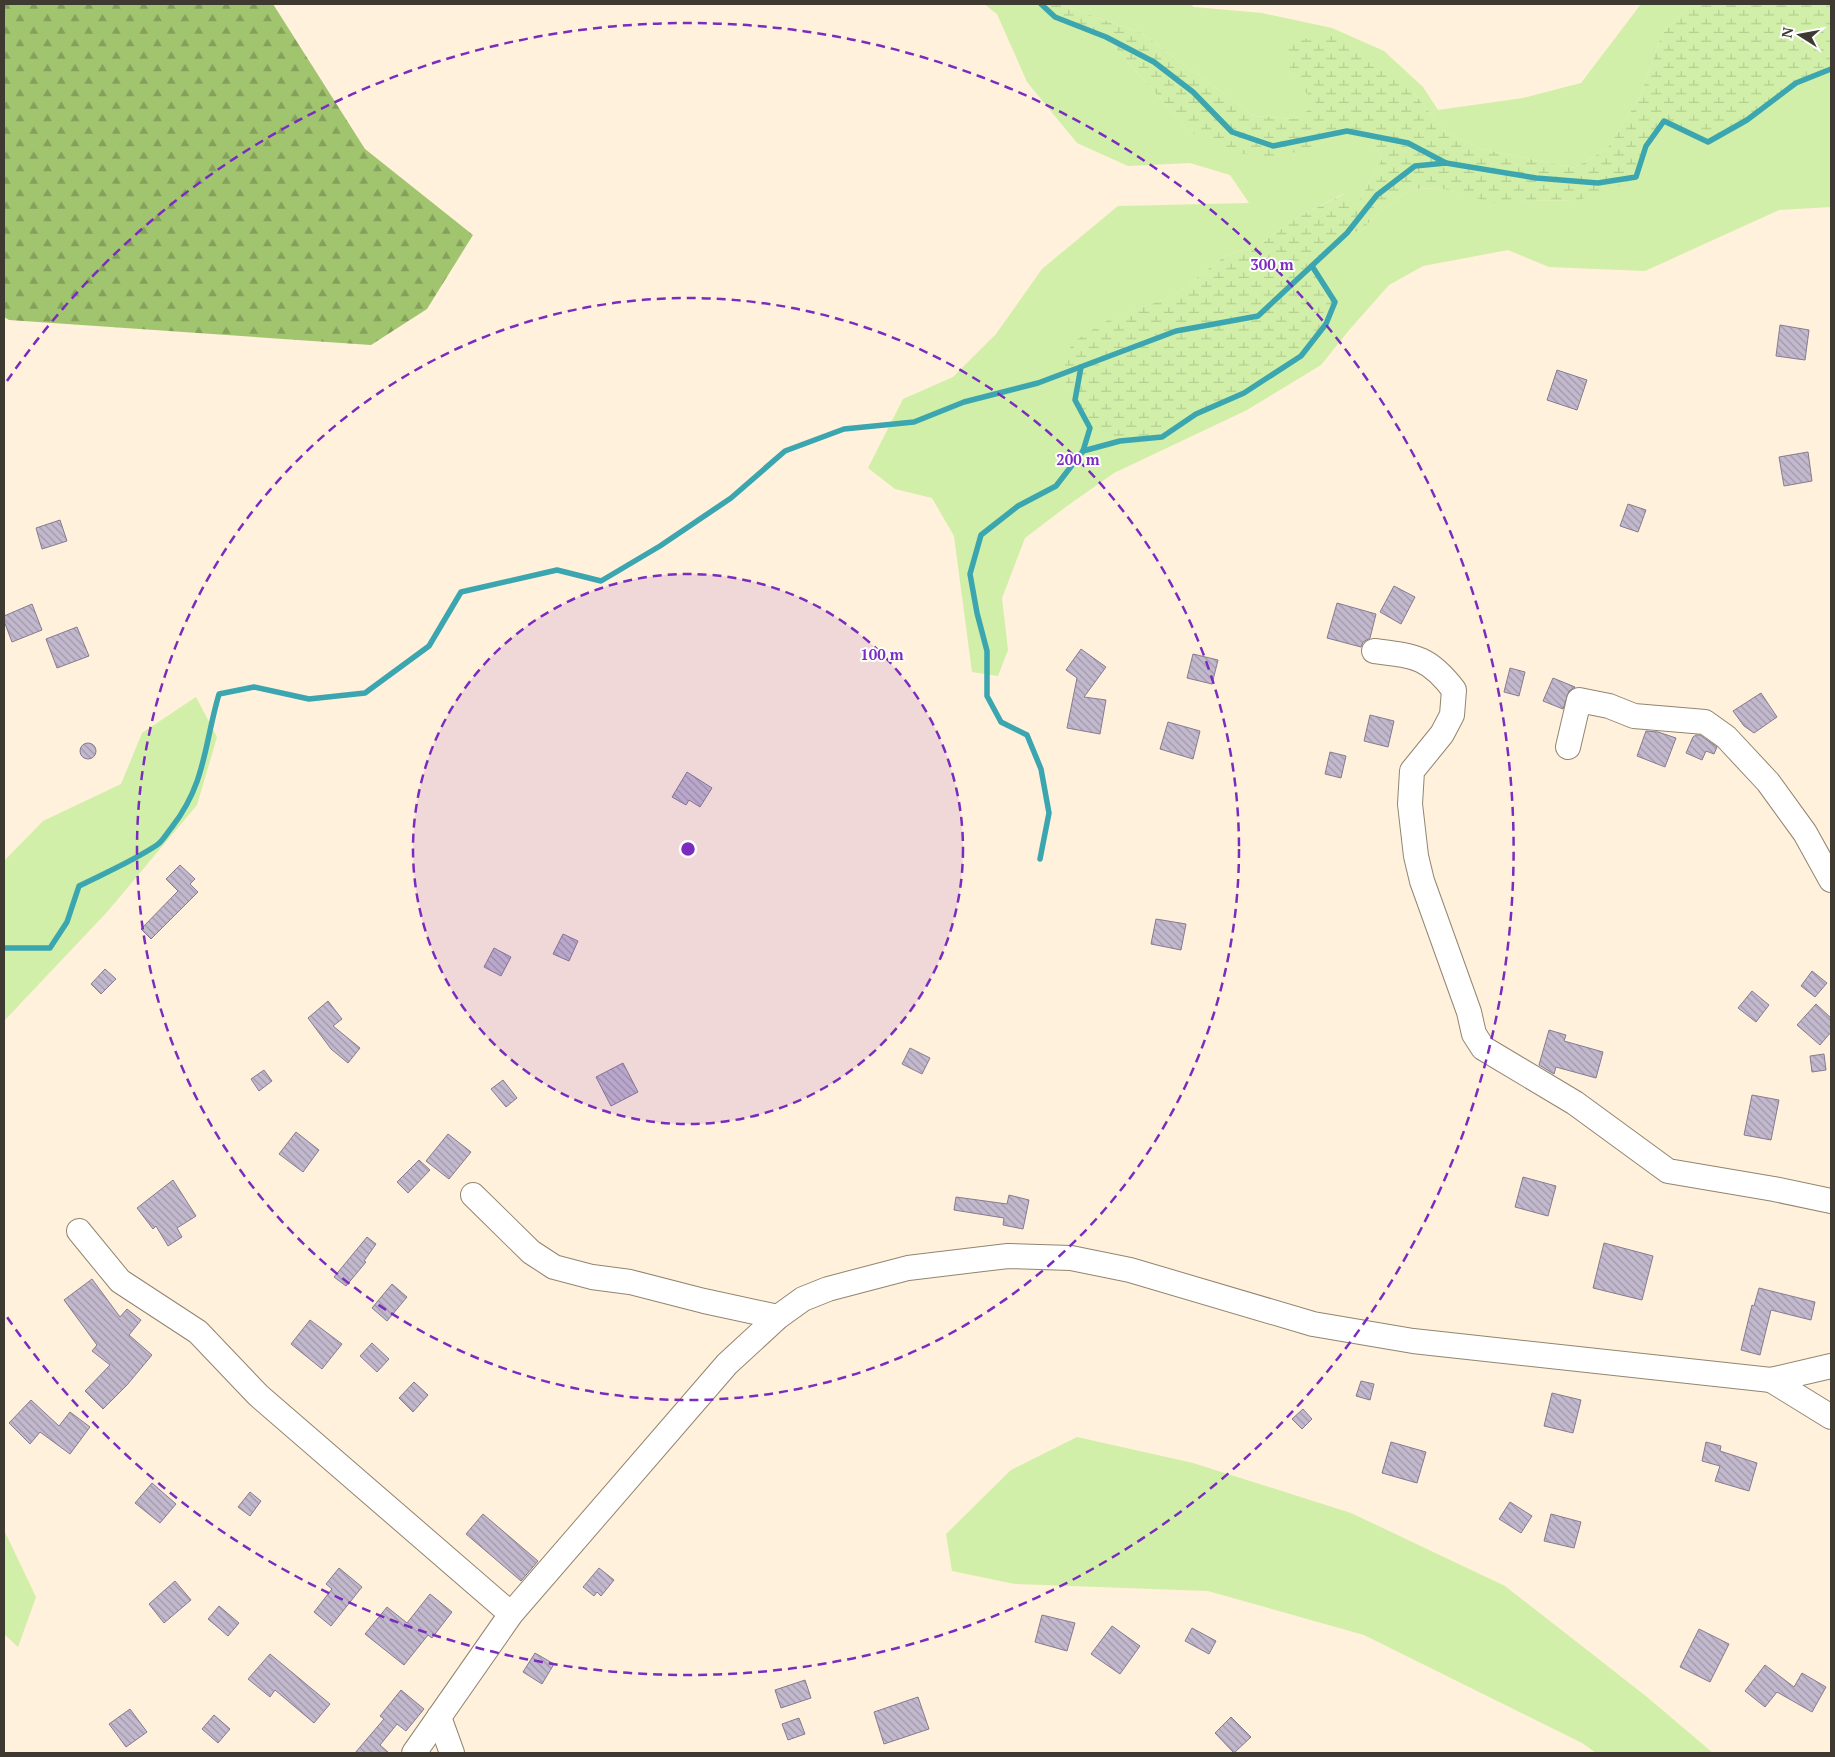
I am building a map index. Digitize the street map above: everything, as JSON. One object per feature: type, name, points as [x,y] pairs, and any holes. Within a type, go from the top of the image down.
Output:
[{"type":"street","points":[[1374,651],[1405,655],[1428,663],[1442,674],[1454,690],[1452,715],[1442,734],[1412,771],[1410,804],[1416,856],[1422,881],[1469,1012],[1474,1034],[1483,1048],[1575,1103],[1668,1171],[1831,1201]]},
{"type":"street","points":[[1568,747],[1580,700],[1609,706],[1634,716],[1705,722],[1726,737],[1768,782],[1805,833],[1831,880]]},
{"type":"street","points":[[473,1195],[532,1252],[554,1267],[592,1278],[630,1282],[778,1317]]},
{"type":"street","points":[[78,1231],[120,1281],[198,1332],[258,1395],[511,1614]]},
{"type":"street","points":[[414,1753],[511,1614],[727,1364],[778,1317],[803,1299],[828,1289],[908,1268],[1008,1256],[1071,1258],[1130,1270],[1312,1324],[1413,1340],[1771,1380],[1831,1366]]},
{"type":"street","points":[[1771,1380],[1831,1417]]},
{"type":"street","points":[[439,1717],[452,1753]]},
{"type":"green space","points":[[4,4],[273,4],[365,149],[473,235],[427,309],[371,345],[9,320],[4,317]]},
{"type":"green space","points":[[984,4],[1046,4],[1055,17],[1106,37],[1189,131],[1310,148],[1347,131],[1371,135],[1382,159],[1356,206],[1343,194],[1300,216],[1257,246],[1225,256],[1172,297],[1114,317],[1066,387],[1075,400],[1162,437],[1196,414],[1244,393],[1312,266],[1347,233],[1361,231],[1376,215],[1411,189],[1440,188],[1505,205],[1528,200],[1574,201],[1636,177],[1646,146],[1664,121],[1691,135],[1747,120],[1796,83],[1831,69],[1831,207],[1779,210],[1645,271],[1549,267],[1508,250],[1423,266],[1389,285],[1321,365],[1247,410],[1114,473],[1025,538],[1002,598],[1008,650],[998,676],[972,672],[954,536],[932,498],[895,489],[868,468],[903,399],[953,377],[996,334],[1042,269],[1118,206],[1249,203],[1230,175],[1190,163],[1128,166],[1077,143],[1027,82],[997,14]]},
{"type":"green space","points":[[1046,4],[1059,4],[1141,33],[1254,116],[1295,119],[1317,104],[1291,77],[1287,43],[1328,34],[1382,65],[1414,93],[1446,133],[1482,149],[1574,168],[1607,149],[1640,97],[1662,34],[1691,4],[1831,4],[1831,69],[1796,83],[1747,120],[1708,142],[1664,121],[1646,146],[1636,177],[1610,191],[1574,201],[1528,200],[1505,206],[1440,188],[1411,189],[1376,215],[1361,231],[1347,233],[1312,265],[1335,302],[1326,324],[1301,356],[1244,393],[1196,414],[1162,437],[1120,441],[1090,428],[1066,387],[1065,358],[1073,342],[1113,317],[1172,297],[1225,256],[1257,246],[1300,216],[1344,194],[1356,206],[1382,159],[1371,135],[1347,131],[1310,148],[1278,157],[1231,153],[1189,131],[1106,37],[1055,17]]},
{"type":"green space","points":[[1059,4],[1190,4],[1194,7],[1262,13],[1332,28],[1384,51],[1423,87],[1438,110],[1523,98],[1581,83],[1641,4],[1691,4],[1662,34],[1640,97],[1607,149],[1574,168],[1482,149],[1446,133],[1414,93],[1291,77],[1318,104],[1295,119],[1254,116],[1141,33]]},
{"type":"green space","points":[[196,697],[217,737],[197,805],[107,912],[4,1021],[4,861],[43,821],[121,784],[142,733]]},
{"type":"green space","points":[[1077,1437],[1193,1463],[1351,1513],[1505,1586],[1647,1697],[1713,1753],[1596,1753],[1582,1743],[1364,1635],[1208,1591],[1015,1584],[952,1571],[946,1534],[1011,1470]]},
{"type":"green space","points":[[4,1530],[36,1597],[18,1647],[4,1634]]},
{"type":"building","points":[[1780,325],[1809,330],[1805,360],[1776,356]]},
{"type":"building","points":[[1557,370],[1587,380],[1577,410],[1547,400]]},
{"type":"building","points":[[1808,452],[1812,481],[1784,486],[1779,457]]},
{"type":"building","points":[[1628,504],[1646,510],[1638,532],[1620,526]]},
{"type":"building","points":[[60,520],[67,541],[42,549],[36,528]]},
{"type":"building","points":[[1394,586],[1415,597],[1401,624],[1380,612]]},
{"type":"building","points":[[1337,603],[1376,614],[1370,638],[1363,642],[1361,647],[1327,638]]},
{"type":"building","points":[[32,604],[42,630],[12,642],[4,616]]},
{"type":"building","points":[[77,627],[89,656],[57,668],[46,639]]},
{"type":"building","points":[[1081,649],[1106,667],[1084,697],[1106,700],[1100,734],[1067,728],[1077,678],[1066,670]]},
{"type":"building","points":[[1193,654],[1218,660],[1212,684],[1187,678]]},
{"type":"building","points":[[1510,668],[1525,672],[1519,696],[1504,692]]},
{"type":"building","points":[[1553,678],[1575,687],[1569,691],[1563,709],[1543,701]]},
{"type":"building","points":[[1761,693],[1777,717],[1754,733],[1744,726],[1733,711]]},
{"type":"building","points":[[1370,715],[1394,721],[1388,747],[1364,741]]},
{"type":"building","points":[[1168,722],[1200,731],[1193,759],[1160,749]]},
{"type":"building","points":[[1646,731],[1658,732],[1676,738],[1665,767],[1637,756]]},
{"type":"building","points":[[1700,735],[1717,747],[1714,754],[1706,751],[1702,760],[1686,753],[1693,737]]},
{"type":"building","points":[[88,743],[94,745],[96,751],[94,757],[88,759],[82,757],[80,751],[82,745]]},
{"type":"building","points":[[1330,752],[1346,756],[1341,778],[1325,774]]},
{"type":"building","points":[[687,772],[712,788],[700,807],[689,800],[686,805],[672,797]]},
{"type":"building","points":[[180,865],[195,879],[190,884],[198,892],[151,939],[141,929],[178,891],[166,879]]},
{"type":"building","points":[[1156,919],[1186,924],[1181,950],[1151,944]]},
{"type":"building","points":[[563,934],[578,941],[569,961],[553,954]]},
{"type":"building","points":[[494,948],[511,957],[501,976],[484,967]]},
{"type":"building","points":[[105,969],[116,979],[101,994],[91,984]]},
{"type":"building","points":[[1812,971],[1827,983],[1815,997],[1801,986]]},
{"type":"building","points":[[1752,991],[1769,1005],[1756,1022],[1738,1008]]},
{"type":"building","points":[[328,1001],[342,1019],[333,1026],[360,1048],[348,1063],[331,1049],[308,1018]]},
{"type":"building","points":[[1816,1004],[1831,1018],[1831,1032],[1820,1045],[1797,1025]]},
{"type":"building","points":[[1549,1030],[1566,1035],[1564,1041],[1603,1052],[1596,1078],[1556,1067],[1554,1074],[1539,1065]]},
{"type":"building","points":[[910,1048],[930,1058],[922,1074],[902,1064]]},
{"type":"building","points":[[1824,1054],[1826,1070],[1812,1072],[1810,1056]]},
{"type":"building","points":[[623,1063],[638,1092],[611,1106],[596,1077]]},
{"type":"building","points":[[264,1070],[272,1081],[259,1091],[251,1079]]},
{"type":"building","points":[[503,1080],[517,1098],[506,1107],[491,1089]]},
{"type":"building","points":[[1752,1095],[1779,1100],[1771,1140],[1744,1135]]},
{"type":"building","points":[[296,1132],[319,1150],[303,1172],[279,1154]]},
{"type":"building","points":[[448,1134],[471,1152],[449,1179],[426,1161]]},
{"type":"building","points":[[419,1160],[430,1170],[408,1193],[397,1182]]},
{"type":"building","points":[[1523,1177],[1556,1186],[1548,1216],[1515,1207]]},
{"type":"building","points":[[173,1180],[196,1216],[177,1228],[182,1237],[168,1246],[156,1226],[153,1229],[137,1208]]},
{"type":"building","points":[[1009,1195],[1029,1200],[1023,1229],[1003,1225],[1004,1218],[954,1210],[956,1197],[1007,1204]]},
{"type":"building","points":[[367,1237],[376,1244],[364,1261],[366,1262],[346,1286],[334,1277]]},
{"type":"building","points":[[1604,1243],[1653,1256],[1642,1300],[1593,1288]]},
{"type":"building","points":[[92,1279],[120,1317],[127,1309],[141,1320],[129,1335],[152,1355],[127,1385],[103,1409],[85,1391],[110,1365],[92,1351],[97,1345],[64,1300]]},
{"type":"building","points":[[392,1284],[407,1297],[387,1321],[372,1308]]},
{"type":"building","points":[[1759,1288],[1815,1302],[1811,1320],[1771,1310],[1760,1355],[1741,1350],[1752,1305],[1754,1306]]},
{"type":"building","points":[[310,1320],[342,1344],[322,1369],[291,1344]]},
{"type":"building","points":[[372,1343],[389,1359],[377,1372],[360,1356]]},
{"type":"building","points":[[1361,1381],[1374,1384],[1370,1400],[1356,1396]]},
{"type":"building","points":[[414,1382],[428,1395],[413,1412],[399,1398]]},
{"type":"building","points":[[1552,1393],[1581,1400],[1573,1433],[1544,1426]]},
{"type":"building","points":[[31,1400],[59,1426],[70,1412],[90,1427],[70,1454],[40,1432],[30,1444],[9,1423]]},
{"type":"building","points":[[1303,1409],[1312,1419],[1302,1429],[1292,1419]]},
{"type":"building","points":[[1391,1442],[1426,1452],[1417,1483],[1382,1473]]},
{"type":"building","points":[[1706,1442],[1721,1446],[1720,1451],[1757,1463],[1749,1491],[1715,1481],[1720,1466],[1702,1461]]},
{"type":"building","points":[[152,1483],[176,1504],[160,1523],[135,1503]]},
{"type":"building","points":[[250,1492],[261,1501],[250,1516],[238,1507]]},
{"type":"building","points":[[1510,1502],[1532,1516],[1521,1533],[1499,1519]]},
{"type":"building","points":[[483,1514],[538,1561],[521,1581],[466,1534]]},
{"type":"building","points":[[1551,1514],[1581,1522],[1574,1548],[1544,1541]]},
{"type":"building","points":[[339,1568],[362,1587],[331,1626],[314,1612],[332,1589],[326,1584]]},
{"type":"building","points":[[599,1568],[614,1580],[601,1596],[597,1592],[594,1596],[583,1587]]},
{"type":"building","points":[[175,1581],[191,1600],[164,1623],[149,1604]]},
{"type":"building","points":[[430,1594],[452,1612],[432,1638],[428,1635],[404,1665],[365,1634],[387,1607],[407,1623]]},
{"type":"building","points":[[219,1606],[239,1623],[228,1636],[208,1619]]},
{"type":"building","points":[[1042,1615],[1075,1623],[1067,1651],[1035,1642]]},
{"type":"building","points":[[1112,1626],[1140,1646],[1120,1674],[1091,1654]]},
{"type":"building","points":[[1192,1628],[1216,1641],[1209,1654],[1185,1641]]},
{"type":"building","points":[[1699,1629],[1729,1644],[1710,1682],[1680,1667]]},
{"type":"building","points":[[535,1653],[554,1664],[542,1684],[523,1672]]},
{"type":"building","points":[[270,1654],[330,1704],[314,1723],[275,1690],[270,1697],[248,1679]]},
{"type":"building","points":[[1765,1665],[1794,1687],[1802,1673],[1826,1687],[1812,1712],[1777,1692],[1765,1707],[1745,1691]]},
{"type":"building","points":[[805,1680],[811,1698],[781,1708],[775,1690]]},
{"type":"building","points":[[401,1690],[424,1709],[406,1731],[397,1724],[380,1745],[389,1753],[355,1753],[384,1719],[380,1716]]},
{"type":"building","points":[[918,1697],[929,1729],[884,1744],[874,1712]]},
{"type":"building","points":[[130,1709],[147,1732],[126,1747],[109,1724]]},
{"type":"building","points":[[214,1715],[230,1729],[218,1743],[202,1729]]},
{"type":"building","points":[[1231,1717],[1251,1737],[1234,1753],[1215,1733]]},
{"type":"building","points":[[799,1718],[805,1734],[788,1740],[782,1724]]},
{"type":"waterway","points":[[1041,4],[1055,17],[1106,37],[1154,62],[1193,92],[1232,132],[1273,146],[1347,131],[1408,143],[1446,163]]},
{"type":"waterway","points":[[4,948],[50,948],[67,922],[79,886],[119,867],[157,845],[163,839],[192,795],[203,763],[219,694],[254,687],[309,699],[365,693],[429,646],[461,592],[557,570],[601,581],[660,546],[731,498],[785,451],[844,429],[914,422],[964,402],[1038,383],[1176,331],[1258,316],[1347,233],[1377,195],[1415,166],[1446,163],[1536,178],[1598,183],[1636,177],[1646,146],[1664,121],[1708,142],[1747,120],[1796,83],[1831,69]]},
{"type":"waterway","points":[[1083,451],[1120,441],[1162,437],[1196,414],[1244,393],[1301,356],[1326,324],[1335,302],[1312,266]]},
{"type":"waterway","points":[[1040,859],[1049,813],[1041,769],[1027,735],[1001,722],[987,696],[987,651],[977,613],[970,574],[981,535],[1018,506],[1056,486],[1083,451],[1090,428],[1075,400],[1081,367]]}]
